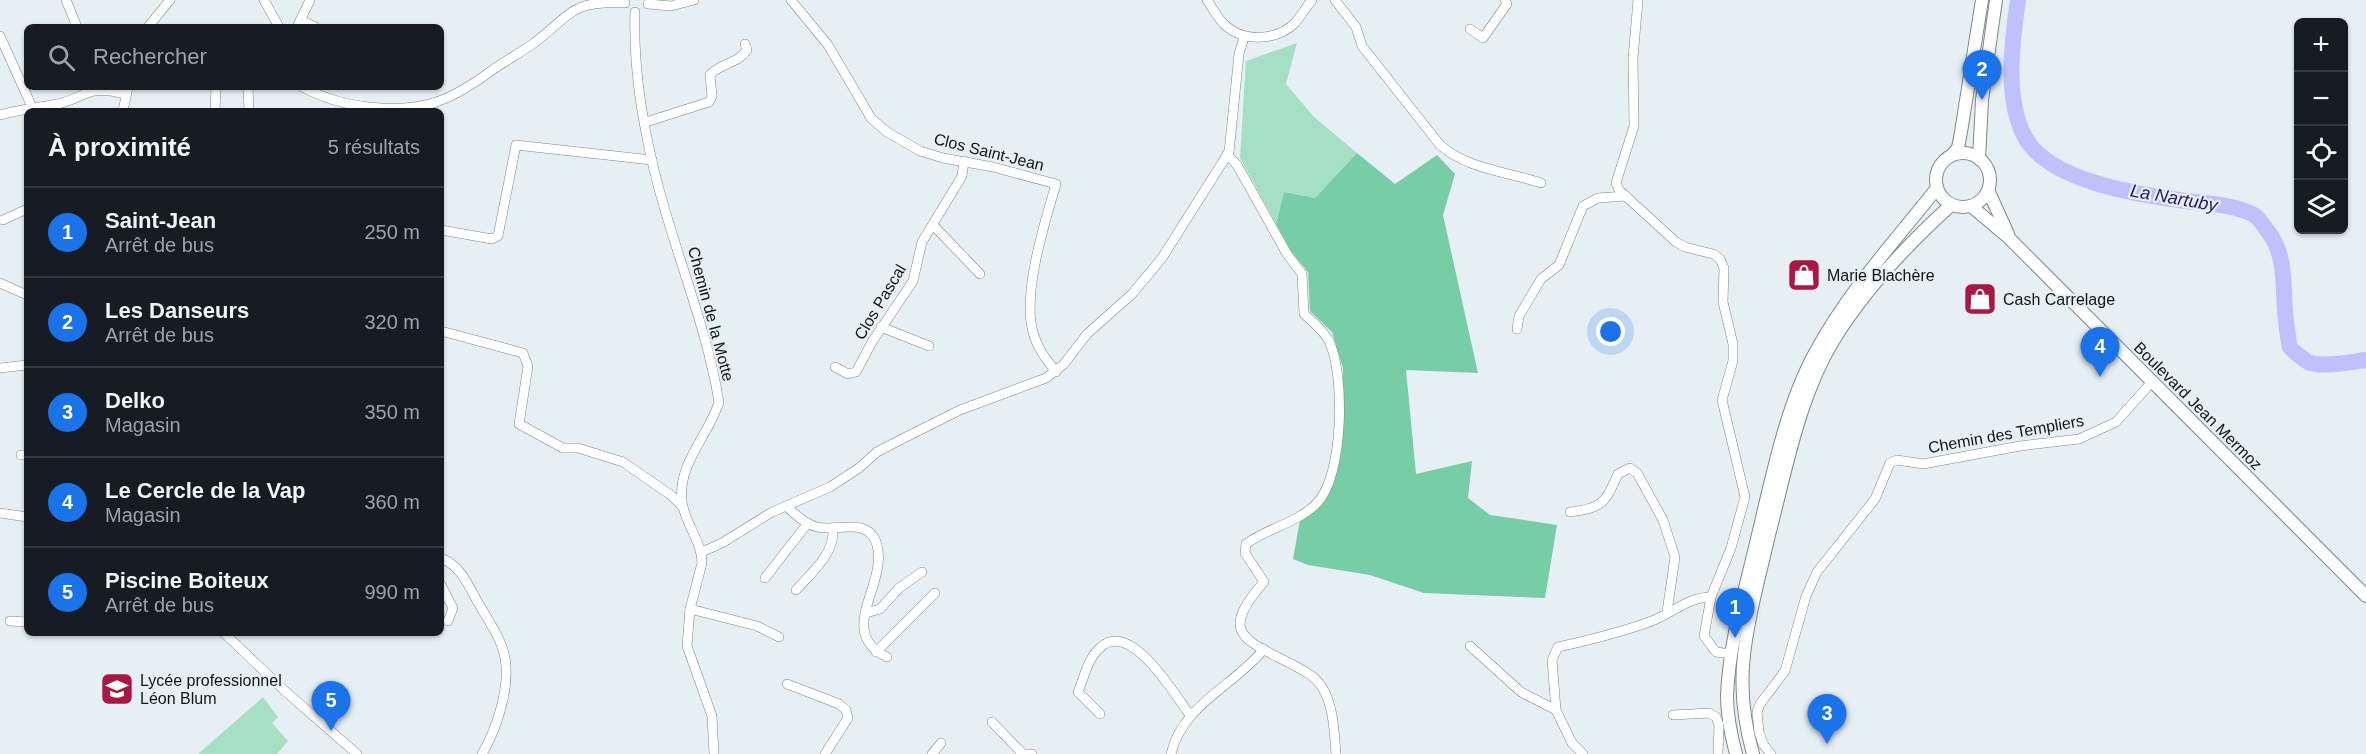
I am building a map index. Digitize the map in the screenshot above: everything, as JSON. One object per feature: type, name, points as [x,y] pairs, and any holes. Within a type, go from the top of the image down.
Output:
[{"type":"main road","points":[[1953,154],[1962,153],[1979,159],[1989,173],[1988,190],[1984,197],[1971,206],[1951,205],[1945,201],[1937,188],[1937,172],[1940,164],[1958,148],[1982,0]]},
{"type":"main road","points":[[1979,159],[1982,100],[1996,0]]},
{"type":"main road","points":[[1736,754],[1729,722],[1727,696],[1731,654],[1767,498],[1798,391],[1835,318],[1937,188]]},
{"type":"main road","name":"Boulevard Jean Mermoz","points":[[1988,190],[2009,238]]},
{"type":"main road","points":[[1753,754],[1742,694],[1744,655],[1770,532],[1808,395],[1823,360],[1852,315],[1886,270],[1951,205]]},
{"type":"main road","name":"Boulevard Jean Mermoz","points":[[1971,206],[2009,238],[2151,383],[2366,596]]},
{"type":"street","points":[[66,0],[76,24]]},
{"type":"street","points":[[150,24],[170,0]]},
{"type":"street","points":[[264,0],[277,24]]},
{"type":"street","points":[[299,23],[310,0]]},
{"type":"street","points":[[440,107],[533,44],[578,6],[598,0],[625,1],[635,12],[643,10],[648,2],[671,6],[694,0]]},
{"type":"street","name":"Clos Saint-Jean","points":[[791,0],[828,45],[871,118],[887,132],[920,151],[1056,184],[1040,241],[1029,307],[1032,330],[1040,350],[1056,372]]},
{"type":"street","points":[[1207,0],[1224,24],[1244,37],[1260,38],[1280,33],[1295,23],[1312,0]]},
{"type":"street","points":[[1335,0],[1356,27],[1362,46],[1440,145],[1454,157],[1480,168],[1510,173],[1540,183]]},
{"type":"street","points":[[1470,29],[1483,38],[1507,4],[1505,0]]},
{"type":"street","points":[[1638,0],[1633,58],[1634,126],[1616,183],[1626,196],[1676,242],[1685,247],[1713,254],[1720,259],[1724,268],[1723,302],[1733,344],[1733,362],[1722,400],[1745,497],[1731,548],[1711,597],[1704,636],[1709,646],[1716,652],[1731,654]]},
{"type":"street","name":"Chemin de la Motte","points":[[635,12],[636,63],[652,160],[700,320],[719,402],[695,447],[681,498],[702,552]]},
{"type":"street","points":[[0,36],[24,89]]},
{"type":"street","points":[[714,754],[712,716],[687,646],[690,609],[702,563],[702,552],[786,506],[830,487],[859,468],[877,452],[960,410],[1046,378],[1056,372],[1087,333],[1132,294],[1162,258],[1227,154],[1233,131],[1239,54],[1244,37]]},
{"type":"street","points":[[646,122],[709,102],[712,96],[710,75],[714,70],[742,57],[747,50],[745,44]]},
{"type":"street","points":[[24,90],[32,107]]},
{"type":"street","points":[[28,108],[54,105],[90,90]]},
{"type":"street","points":[[124,108],[127,90]]},
{"type":"street","points":[[215,108],[216,90]]},
{"type":"street","points":[[248,90],[249,108]]},
{"type":"street","points":[[309,90],[326,99],[353,108]]},
{"type":"street","points":[[0,115],[24,109]]},
{"type":"street","points":[[444,231],[492,239],[498,236],[516,146],[652,160]]},
{"type":"street","points":[[1227,154],[1237,165],[1287,254],[1302,274],[1304,314],[1328,339],[1337,366],[1339,434],[1336,456],[1318,502],[1305,512],[1254,538],[1244,548],[1264,582],[1241,613],[1239,628],[1243,635],[1315,678],[1322,687],[1334,720],[1336,754]]},
{"type":"street","name":"Clos Pascal","points":[[835,367],[848,374],[856,372],[881,327],[913,281],[922,242],[934,226],[962,176],[964,161]]},
{"type":"street","points":[[1517,329],[1519,316],[1541,279],[1559,265],[1583,206],[1598,198],[1626,196]]},
{"type":"street","points":[[3,220],[24,210]]},
{"type":"street","points":[[934,226],[980,274]]},
{"type":"street","points":[[0,283],[24,294]]},
{"type":"street","points":[[881,327],[929,346]]},
{"type":"street","points":[[444,331],[523,353],[528,366],[519,424],[563,448],[586,450],[623,462],[672,496],[683,507]]},
{"type":"street","points":[[0,368],[24,365]]},
{"type":"street","name":"Chemin des Templiers","points":[[1771,754],[1763,744],[1759,732],[1757,712],[1760,704],[1785,671],[1806,596],[1817,572],[1875,500],[1890,463],[1897,460],[1923,464],[2020,446],[2079,439],[2116,422],[2151,383]]},
{"type":"street","points":[[1570,512],[1599,506],[1606,500],[1618,474],[1630,468],[1637,473],[1663,520],[1676,556],[1667,612]]},
{"type":"street","points":[[786,506],[808,523],[833,528],[858,526],[871,533],[877,544],[879,558],[862,627],[865,640],[876,652],[887,657]]},
{"type":"street","points":[[0,513],[24,517]]},
{"type":"street","points":[[765,578],[808,523]]},
{"type":"street","points":[[796,590],[826,556],[834,539],[833,528]]},
{"type":"street","points":[[444,559],[453,563],[468,583],[497,635],[506,665],[502,705],[482,754]]},
{"type":"street","points":[[866,613],[880,609],[899,588],[922,572]]},
{"type":"street","points":[[444,591],[453,608],[448,621]]},
{"type":"street","points":[[876,652],[935,593]]},
{"type":"street","points":[[1583,754],[1572,743],[1556,710],[1552,660],[1558,647],[1654,620],[1697,597],[1711,597]]},
{"type":"street","points":[[690,609],[757,626],[779,637]]},
{"type":"street","points":[[10,621],[24,622]]},
{"type":"street","points":[[227,636],[357,754]]},
{"type":"street","points":[[1100,714],[1078,692],[1090,662],[1100,647],[1111,640],[1126,642],[1139,650],[1190,715]]},
{"type":"street","points":[[1470,646],[1521,692],[1556,710]]},
{"type":"street","points":[[1171,754],[1181,726],[1190,715],[1251,666],[1264,649]]},
{"type":"street","points":[[788,684],[839,704],[846,710],[848,718],[825,754]]},
{"type":"street","points":[[1673,715],[1709,713],[1716,717],[1719,725],[1718,754]]},
{"type":"street","points":[[992,722],[1021,753],[1032,754]]},
{"type":"street","points":[[932,754],[941,743]]},
{"type":"green space","points":[[1297,43],[1286,84],[1313,116],[1357,153],[1315,198],[1284,192],[1276,224],[1240,158],[1246,61]]},
{"type":"green space","points":[[1357,153],[1395,184],[1437,155],[1455,174],[1443,215],[1478,373],[1406,370],[1416,474],[1472,461],[1468,498],[1490,515],[1557,525],[1545,598],[1424,593],[1370,575],[1308,565],[1293,559],[1300,520],[1325,499],[1343,434],[1343,368],[1332,332],[1310,311],[1308,272],[1291,251],[1276,224],[1284,192],[1315,198]]},
{"type":"green space","points":[[263,697],[278,717],[272,723],[288,741],[277,754],[198,754]]},
{"type":"waterway","name":"La Nartuby","points":[[2018,0],[2012,52],[2012,89],[2019,124],[2026,139],[2038,153],[2054,165],[2095,183],[2140,194],[2227,206],[2254,215],[2274,240],[2279,252],[2290,347],[2313,364],[2366,360]]},
{"type":"place","name":"Les Danseurs","points":[[1982,100]]},
{"type":"place","name":"Marie Blachère","points":[[1804,275]]},
{"type":"place","name":"Cash Carrelage","points":[[1980,299]]},
{"type":"place","name":"Le Cercle de la Vap","points":[[2100,377]]},
{"type":"place","name":"Saint-Jean","points":[[1735,638]]},
{"type":"place","name":"Lycée professionnel Léon Blum","points":[[117,689]]},
{"type":"place","name":"Piscine Boiteux","points":[[331,731]]},
{"type":"place","name":"Delko","points":[[1827,744]]}]
